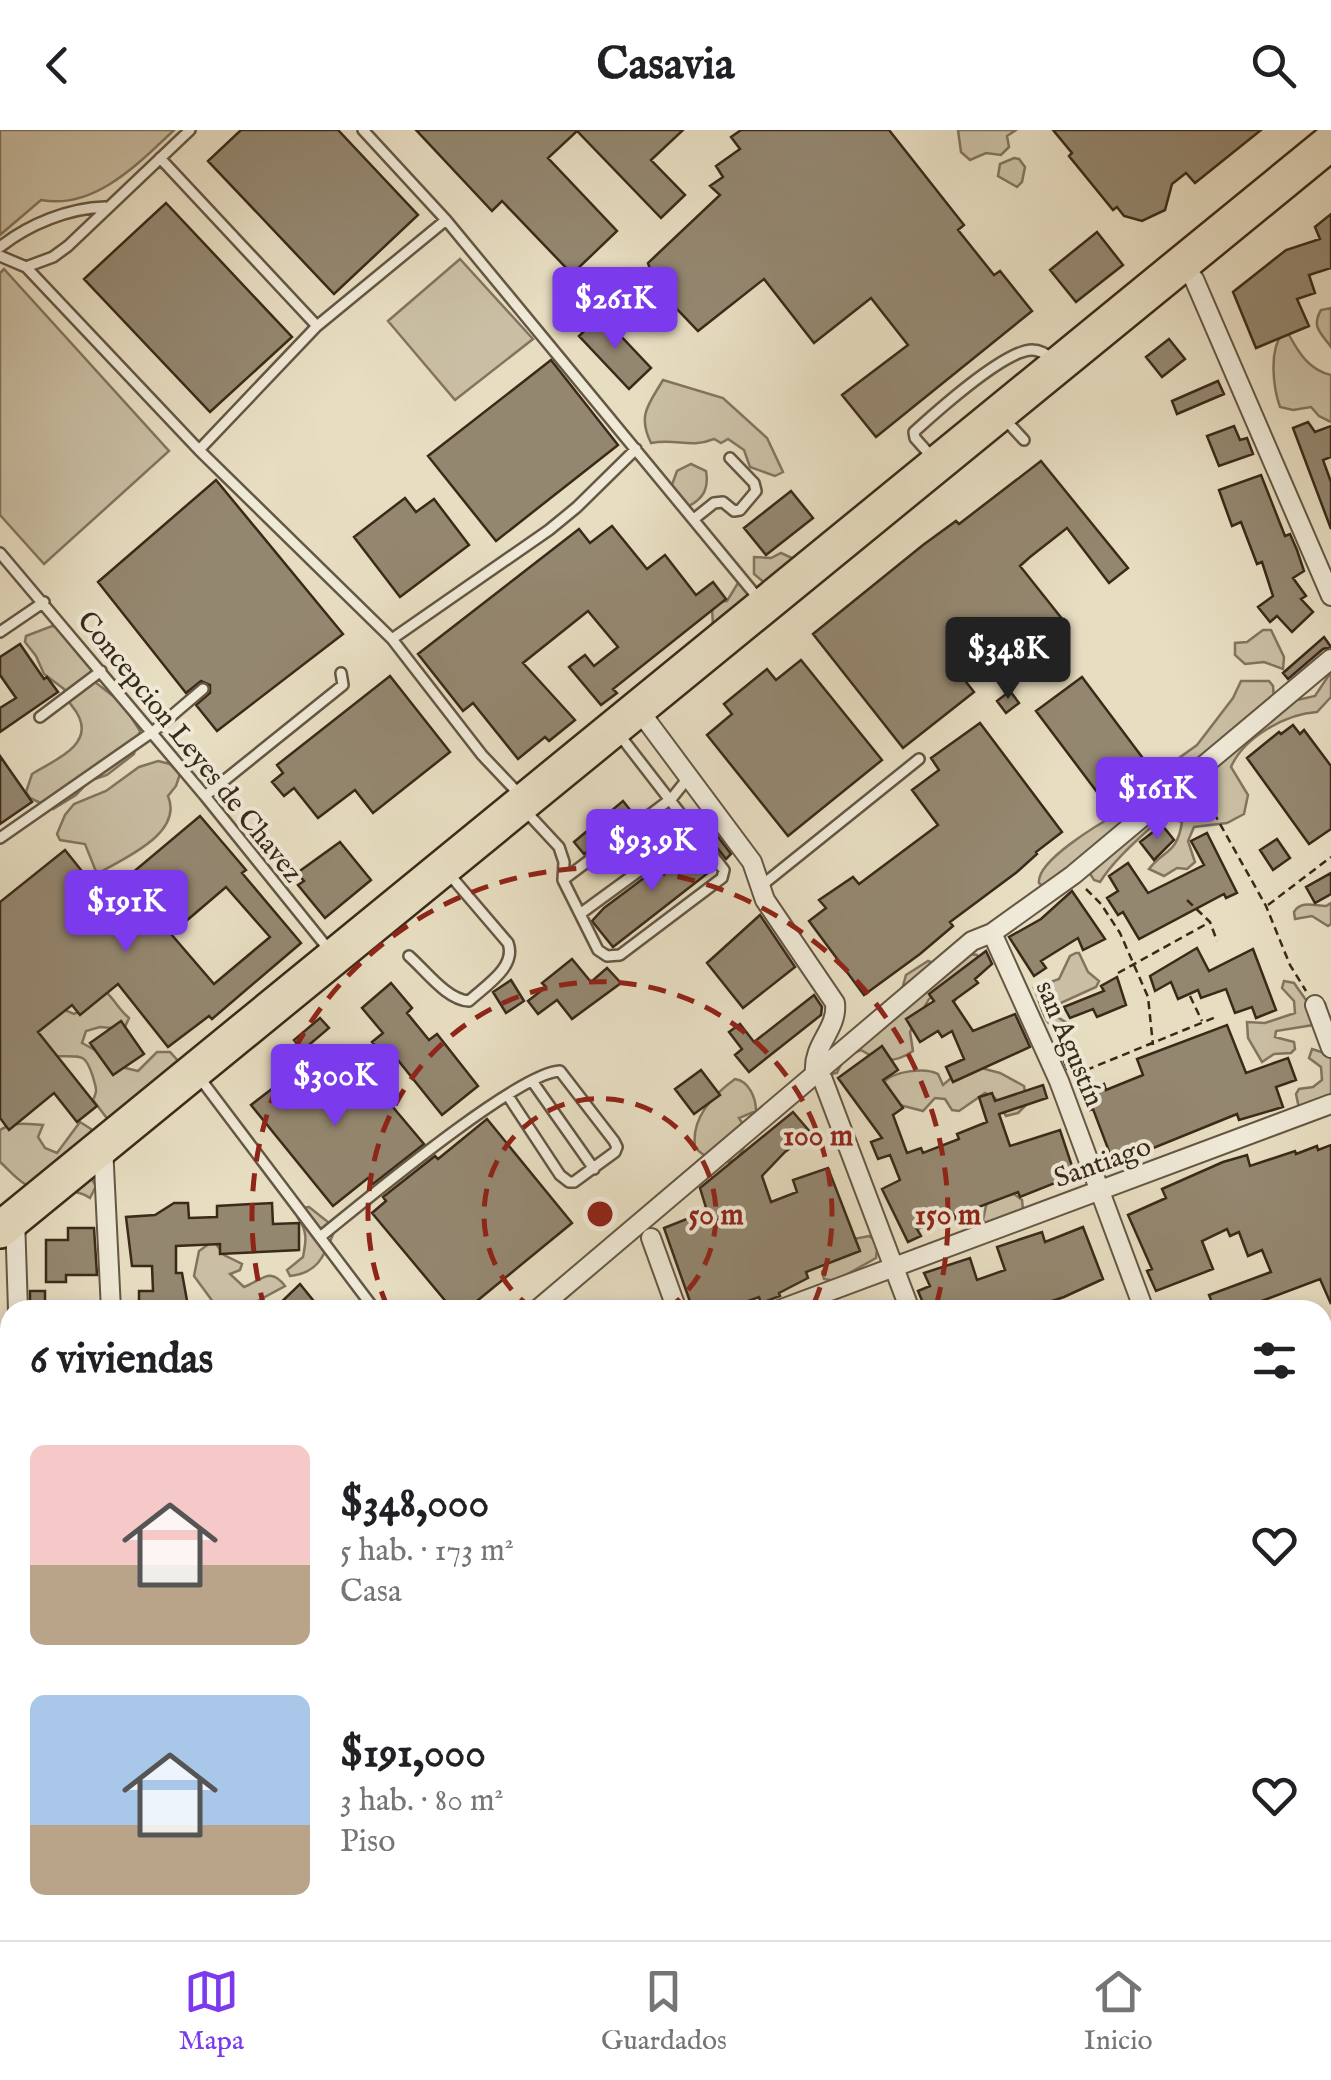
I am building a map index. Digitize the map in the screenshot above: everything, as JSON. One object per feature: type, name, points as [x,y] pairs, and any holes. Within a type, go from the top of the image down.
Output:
[{"type":"highway","points":[[770,613],[1018,433],[1066,360],[1194,279],[1331,142]]},
{"type":"highway","points":[[8,1235],[637,725],[770,613],[936,462],[1303,173]]},
{"type":"highway","points":[[340,964],[455,881],[529,809]]},
{"type":"street","points":[[1194,279],[1331,596]]},
{"type":"street","points":[[548,1300],[972,941],[992,933],[1074,876],[1331,659]]},
{"type":"street","points":[[637,725],[688,777],[752,862],[770,907],[836,1003],[836,1019],[816,1052],[814,1071]]},
{"type":"street","name":"san Agustín","points":[[992,933],[1059,1081],[1140,1300]]},
{"type":"street","points":[[1315,1005],[1331,1048]]},
{"type":"street","points":[[814,1071],[823,1080],[906,1300]]},
{"type":"street","name":"Santiago","points":[[806,1300],[1331,1104]]},
{"type":"street","points":[[103,1157],[110,1300]]},
{"type":"street","points":[[8,1235],[17,1300]]},
{"type":"street","points":[[651,1238],[673,1300]]},
{"type":"lane","points":[[26,267],[53,258],[190,130]]},
{"type":"lane","points":[[364,130],[446,220],[770,613]]},
{"type":"lane","points":[[160,158],[316,326]]},
{"type":"lane","points":[[0,246],[30,227],[85,208],[106,207]]},
{"type":"lane","points":[[200,450],[316,326],[446,220]]},
{"type":"lane","points":[[0,256],[26,267],[200,450],[392,639],[560,846],[563,880],[598,950],[607,956],[620,955],[722,878],[724,870],[672,798],[637,725]]},
{"type":"lane","points":[[392,639],[548,530],[636,449]]},
{"type":"lane","points":[[694,519],[714,503],[723,502],[734,512],[740,510],[756,491],[754,483],[730,458]]},
{"type":"lane","name":"Concepcion Leyes de Chavez","points":[[0,553],[205,796],[340,964]]},
{"type":"lane","points":[[0,632],[44,602]]},
{"type":"lane","points":[[40,716],[100,671]]},
{"type":"lane","points":[[205,796],[343,686],[341,673]]},
{"type":"lane","points":[[0,838],[152,732],[204,689]]},
{"type":"lane","points":[[761,886],[919,759]]},
{"type":"lane","points":[[563,880],[672,798],[688,777]]},
{"type":"lane","points":[[580,914],[696,830]]},
{"type":"lane","points":[[409,956],[452,996],[463,1001],[469,1000],[507,964],[511,951],[508,942],[455,881]]},
{"type":"lane","points":[[320,1237],[440,1142],[508,1096],[532,1081],[560,1071],[617,1146],[574,1182],[564,1179],[508,1096]]},
{"type":"lane","points":[[200,1078],[367,1300]]},
{"type":"lane","points":[[532,1081],[594,1169]]},
{"type":"path","points":[[1194,776],[1315,1005]]},
{"type":"path","points":[[1266,906],[1331,858]]},
{"type":"path","points":[[1074,876],[1101,904],[1120,933],[1148,997],[1153,1044]]},
{"type":"path","points":[[1186,900],[1210,922],[1217,941]]},
{"type":"path","points":[[1118,973],[1210,922]]},
{"type":"path","points":[[1190,996],[1202,1023]]},
{"type":"path","points":[[1059,1081],[1216,1016]]},
{"type":"shaded area","points":[[0,130],[174,130],[114,182],[79,198],[41,200],[0,235]]},
{"type":"shaded area","points":[[958,130],[1016,130],[1007,136],[1009,147],[1001,155],[986,153],[970,160],[961,152]]},
{"type":"shaded area","points":[[1014,158],[1025,167],[1017,187],[998,176],[1000,164]]},
{"type":"shaded area","points":[[460,259],[533,339],[455,400],[388,321]]},
{"type":"shaded area","points":[[4,269],[169,451],[44,564],[0,515],[0,273]]},
{"type":"shaded area","points":[[1331,308],[1331,347],[1318,330],[1317,321],[1321,310]]},
{"type":"shaded area","points":[[1282,334],[1289,335],[1311,365],[1331,375],[1331,422],[1311,407],[1280,407],[1274,369],[1275,350]]},
{"type":"shaded area","points":[[663,380],[723,398],[767,438],[783,472],[775,476],[750,467],[744,450],[728,439],[721,443],[714,439],[651,443],[645,417]]},
{"type":"shaded area","points":[[691,464],[706,471],[707,483],[702,496],[689,506],[679,504],[669,493],[677,471]]},
{"type":"shaded area","points":[[781,553],[792,558],[790,569],[767,585],[754,574],[754,557],[771,558]]},
{"type":"shaded area","points":[[738,583],[749,586],[754,603],[713,627],[712,607],[716,602],[727,601]]},
{"type":"shaded area","points":[[52,626],[59,628],[87,657],[95,682],[122,703],[140,731],[134,754],[53,809],[26,792],[32,774],[68,752],[82,728],[64,689],[44,674],[25,642],[26,636]]},
{"type":"shaded area","points":[[1263,630],[1271,630],[1284,657],[1283,669],[1264,662],[1245,664],[1235,655],[1235,643],[1247,642]]},
{"type":"shaded area","points":[[1331,672],[1331,697],[1317,712],[1292,717],[1267,729],[1237,756],[1231,767],[1248,795],[1244,814],[1227,823],[1194,827],[1188,841],[1195,862],[1187,869],[1177,868],[1164,876],[1149,869],[1173,846],[1180,833],[1182,822],[1163,816],[1100,882],[1094,880],[1084,864],[1044,887],[1039,883],[1048,864],[1071,843],[1111,817],[1150,800],[1153,788],[1179,758],[1197,745],[1233,698],[1241,681],[1269,681],[1274,699],[1280,704],[1315,696]]},
{"type":"shaded area","points":[[158,761],[170,764],[180,774],[168,796],[171,810],[167,822],[148,844],[97,874],[85,844],[60,840],[57,834],[65,815],[74,804],[106,791],[139,767]]},
{"type":"shaded area","points":[[1331,903],[1328,926],[1312,916],[1295,919],[1294,912],[1300,906]]},
{"type":"shaded area","points":[[1076,953],[1099,981],[1096,987],[1054,1006],[1054,1015],[1072,1026],[1071,1032],[1061,1031],[1045,1018],[1034,988],[1059,979],[1070,956]]},
{"type":"shaded area","points":[[970,954],[981,961],[952,1005],[934,995],[929,999],[910,1032],[913,1051],[887,1060],[861,1050],[846,1058],[837,1073],[832,1074],[901,993],[906,975],[928,961],[952,970]]},
{"type":"shaded area","points":[[1284,981],[1294,983],[1306,1000],[1325,1003],[1327,1010],[1313,1025],[1276,1031],[1275,1037],[1294,1042],[1295,1049],[1274,1054],[1262,1062],[1248,1038],[1247,1022],[1265,1023],[1295,1013],[1294,1001],[1282,988]]},
{"type":"shaded area","points":[[103,989],[129,1018],[124,1029],[100,1027],[86,1031],[82,1043],[113,1065],[138,1071],[157,1052],[170,1052],[179,1062],[109,1121],[93,1100],[96,1087],[85,1060],[56,1056],[33,1029],[62,1009],[74,1014],[86,1009]]},
{"type":"shaded area","points":[[1312,1049],[1331,1055],[1331,1108],[1299,1108],[1299,1089],[1313,1087],[1322,1080],[1321,1067],[1309,1058]]},
{"type":"shaded area","points":[[981,1068],[1024,1086],[1027,1104],[1018,1113],[1006,1116],[995,1098],[985,1093],[959,1111],[952,1110],[945,1099],[935,1098],[923,1111],[892,1103],[883,1083],[901,1073],[925,1071],[938,1074],[943,1085],[951,1078]]},
{"type":"shaded area","points":[[735,1079],[751,1091],[756,1111],[739,1118],[749,1134],[741,1154],[731,1161],[719,1161],[695,1147],[696,1126],[712,1100]]},
{"type":"shaded area","points":[[80,1122],[91,1129],[95,1143],[88,1173],[96,1186],[90,1198],[25,1184],[0,1162],[0,1130],[5,1127],[43,1125],[38,1137],[45,1148],[57,1153]]},
{"type":"shaded area","points":[[1014,1194],[1022,1200],[1024,1219],[986,1225],[983,1220],[987,1201]]},
{"type":"shaded area","points":[[309,1207],[334,1232],[314,1267],[290,1276],[287,1270],[303,1257],[305,1246],[305,1232],[298,1218],[300,1208]]},
{"type":"shaded area","points":[[869,1236],[878,1242],[876,1258],[835,1281],[824,1279],[822,1272],[844,1241]]},
{"type":"shaded area","points":[[216,1244],[224,1255],[242,1264],[240,1270],[230,1274],[244,1287],[270,1276],[285,1286],[259,1300],[212,1300],[194,1276],[199,1251]]},
{"type":"building","points":[[241,130],[338,130],[418,215],[334,294],[208,161]]},
{"type":"building","points":[[416,130],[683,130],[651,160],[685,195],[661,218],[577,131],[548,158],[617,231],[572,274],[502,201],[492,211]]},
{"type":"building","points":[[741,130],[889,130],[964,225],[958,230],[994,275],[1000,271],[1032,311],[876,437],[842,395],[908,345],[871,298],[814,343],[764,279],[698,331],[656,287],[648,263],[720,195],[710,186],[723,177],[716,166],[740,149],[731,137]]},
{"type":"building","points":[[1053,130],[1261,130],[1195,183],[1186,173],[1172,184],[1165,210],[1142,221],[1124,216],[1117,207],[1113,210]]},
{"type":"building","points":[[166,203],[292,337],[210,412],[84,279]]},
{"type":"building","points":[[1331,214],[1331,268],[1309,275],[1315,293],[1297,299],[1309,326],[1256,348],[1233,292],[1286,250],[1320,239],[1315,227]]},
{"type":"building","points":[[1097,232],[1123,265],[1076,302],[1050,270]]},
{"type":"building","points":[[601,315],[651,368],[629,389],[579,336]]},
{"type":"building","points":[[1169,339],[1185,359],[1162,377],[1146,357]]},
{"type":"building","points":[[551,360],[618,445],[496,541],[428,456]]},
{"type":"building","points":[[1218,381],[1224,394],[1177,414],[1172,401]]},
{"type":"building","points":[[1308,422],[1315,432],[1331,426],[1331,457],[1323,460],[1331,482],[1331,529],[1293,428]]},
{"type":"building","points":[[1234,426],[1240,440],[1247,438],[1253,454],[1219,466],[1207,436]]},
{"type":"building","points":[[1041,461],[1128,568],[1109,583],[1067,528],[1030,557],[1020,566],[1063,620],[1015,657],[1006,644],[963,678],[974,692],[903,748],[813,634],[923,545],[956,521],[959,524]]},
{"type":"building","points":[[1261,475],[1285,536],[1290,534],[1297,550],[1304,571],[1293,578],[1306,596],[1301,599],[1313,612],[1292,632],[1277,616],[1270,622],[1258,607],[1273,596],[1262,562],[1257,564],[1241,522],[1232,526],[1219,490]]},
{"type":"building","points":[[216,480],[343,634],[217,731],[196,705],[210,693],[210,685],[201,681],[186,693],[98,582]]},
{"type":"building","points":[[791,491],[813,518],[766,555],[744,528]]},
{"type":"building","points":[[405,498],[416,512],[434,499],[469,545],[400,597],[354,537]]},
{"type":"building","points":[[612,526],[647,569],[665,555],[696,595],[713,582],[726,599],[613,689],[617,693],[601,705],[569,667],[585,655],[594,666],[618,647],[588,611],[523,663],[575,720],[518,759],[473,703],[463,711],[418,654],[579,529],[590,543]]},
{"type":"building","points":[[1324,637],[1331,647],[1323,649],[1288,679],[1283,673]]},
{"type":"building","points":[[20,644],[58,692],[0,732],[0,708],[16,698],[0,675],[0,657]]},
{"type":"building","points":[[801,660],[882,760],[788,836],[707,735],[732,714],[724,704],[767,669],[776,680]]},
{"type":"building","points":[[390,676],[450,752],[373,813],[355,790],[318,818],[294,788],[284,796],[272,782],[283,773],[277,765]]},
{"type":"building","points":[[1082,677],[1154,773],[1145,781],[1132,766],[1097,792],[1036,711]]},
{"type":"building","points":[[1010,691],[1019,703],[1006,713],[997,701]]},
{"type":"building","points":[[980,723],[1062,832],[950,922],[953,926],[920,954],[864,995],[809,921],[826,908],[819,900],[853,877],[859,884],[938,825],[912,790],[939,770],[931,758]]},
{"type":"building","points":[[1293,725],[1300,734],[1304,730],[1331,766],[1331,829],[1309,844],[1247,758]]},
{"type":"building","points":[[0,756],[32,802],[0,824]]},
{"type":"building","points":[[623,801],[635,816],[584,854],[574,842]]},
{"type":"building","points":[[200,816],[301,943],[212,1019],[209,1016],[168,1047],[118,984],[80,1015],[72,1005],[38,1032],[97,1106],[77,1122],[54,1093],[9,1130],[0,1118],[0,902],[65,850],[106,895]],"holes":[[[226,887],[270,937],[214,984],[171,934]]]},
{"type":"building","points":[[709,825],[731,854],[726,859],[703,830]]},
{"type":"building","points":[[1162,825],[1174,840],[1154,860],[1140,842]]},
{"type":"building","points":[[1207,833],[1237,893],[1226,898],[1224,894],[1139,939],[1123,912],[1118,915],[1107,898],[1118,891],[1109,876],[1128,863],[1148,893],[1204,865],[1191,841]]},
{"type":"building","points":[[1277,839],[1290,858],[1273,870],[1260,850]]},
{"type":"building","points":[[340,842],[371,880],[325,918],[298,885],[304,881],[297,873]]},
{"type":"building","points":[[692,842],[713,869],[613,947],[592,921]]},
{"type":"building","points":[[1331,873],[1331,894],[1315,903],[1306,887]]},
{"type":"building","points":[[1072,891],[1105,939],[1083,950],[1078,938],[1041,961],[1046,968],[1034,976],[1009,937],[1041,919]]},
{"type":"building","points":[[760,915],[795,967],[743,1008],[707,963]]},
{"type":"building","points":[[1197,948],[1209,971],[1253,949],[1276,1010],[1256,1018],[1252,1007],[1235,1013],[1226,989],[1201,998],[1198,990],[1178,999],[1171,982],[1155,991],[1150,976]]},
{"type":"building","points":[[986,951],[992,964],[975,979],[978,983],[953,1001],[973,1031],[1015,1014],[1030,1047],[953,1082],[946,1067],[964,1059],[952,1031],[942,1037],[938,1031],[920,1042],[906,1019],[934,1001],[929,994]]},
{"type":"building","points":[[572,959],[591,982],[607,968],[621,983],[572,1019],[557,1000],[538,1014],[528,1001],[546,987],[542,983]]},
{"type":"building","points":[[1117,977],[1126,1005],[1097,1017],[1093,1009],[1070,1018],[1064,1007],[1104,991],[1101,986]]},
{"type":"building","points":[[511,980],[524,1001],[506,1013],[493,992]]},
{"type":"building","points":[[391,983],[412,1008],[407,1013],[429,1040],[437,1034],[478,1086],[442,1115],[397,1059],[390,1064],[372,1042],[383,1033],[362,1008]]},
{"type":"building","points":[[814,995],[822,1007],[821,1015],[749,1072],[735,1055],[742,1049],[729,1032],[740,1024],[754,1042]]},
{"type":"building","points":[[320,1018],[329,1028],[303,1050],[294,1040]]},
{"type":"building","points":[[121,1021],[144,1054],[113,1075],[90,1043]]},
{"type":"building","points":[[1227,1025],[1246,1073],[1288,1058],[1296,1080],[1276,1087],[1283,1107],[1239,1120],[1237,1114],[1151,1149],[1148,1144],[1125,1154],[1128,1162],[1115,1167],[1083,1093],[1104,1084],[1106,1090],[1143,1075],[1137,1059]]},
{"type":"building","points":[[882,1046],[898,1070],[883,1080],[903,1108],[893,1115],[907,1153],[921,1148],[923,1153],[959,1139],[957,1134],[987,1122],[979,1097],[992,1093],[995,1101],[1043,1085],[1047,1098],[999,1114],[1010,1146],[1060,1130],[1075,1175],[1020,1197],[1018,1192],[976,1208],[978,1213],[956,1221],[954,1214],[917,1229],[921,1236],[908,1242],[882,1189],[900,1180],[890,1155],[878,1159],[871,1142],[882,1138],[838,1078]]},
{"type":"building","points":[[307,1049],[353,1106],[376,1087],[424,1144],[373,1184],[368,1178],[333,1206],[251,1105],[286,1078],[281,1071]]},
{"type":"building","points":[[1076,1053],[1080,1064],[1067,1069],[1062,1056]]},
{"type":"building","points":[[701,1070],[720,1095],[694,1114],[675,1089]]},
{"type":"building","points":[[793,1112],[811,1133],[762,1176],[771,1202],[797,1192],[793,1180],[828,1168],[860,1251],[806,1272],[808,1278],[769,1300],[689,1300],[664,1228],[707,1211],[700,1188]]},
{"type":"building","points":[[487,1119],[572,1223],[478,1300],[445,1300],[372,1213],[386,1201],[383,1197],[435,1156],[438,1159]]},
{"type":"building","points":[[1331,1145],[1331,1300],[1320,1279],[1264,1300],[1211,1300],[1209,1295],[1271,1272],[1262,1250],[1248,1256],[1239,1232],[1230,1236],[1227,1229],[1202,1241],[1213,1269],[1156,1291],[1147,1271],[1152,1269],[1128,1215],[1166,1198],[1162,1189],[1223,1162],[1247,1155],[1250,1166],[1295,1151],[1296,1154],[1317,1146],[1318,1150]]},
{"type":"building","points":[[174,1203],[188,1203],[189,1218],[217,1217],[217,1206],[272,1203],[273,1224],[299,1223],[299,1250],[220,1254],[220,1244],[176,1246],[176,1273],[182,1273],[187,1300],[139,1300],[139,1291],[153,1291],[152,1266],[132,1266],[126,1217],[155,1215]]},
{"type":"building","points":[[1083,1227],[1103,1279],[1055,1300],[922,1300],[918,1291],[930,1286],[924,1273],[970,1258],[977,1280],[1005,1270],[997,1247],[1042,1232],[1045,1242]]},
{"type":"building","points":[[68,1228],[94,1228],[97,1275],[66,1275],[66,1282],[46,1282],[46,1240],[68,1240]]},
{"type":"building","points":[[300,1284],[313,1300],[283,1300]]},
{"type":"building","points":[[30,1291],[45,1291],[45,1300],[30,1300]]}]
